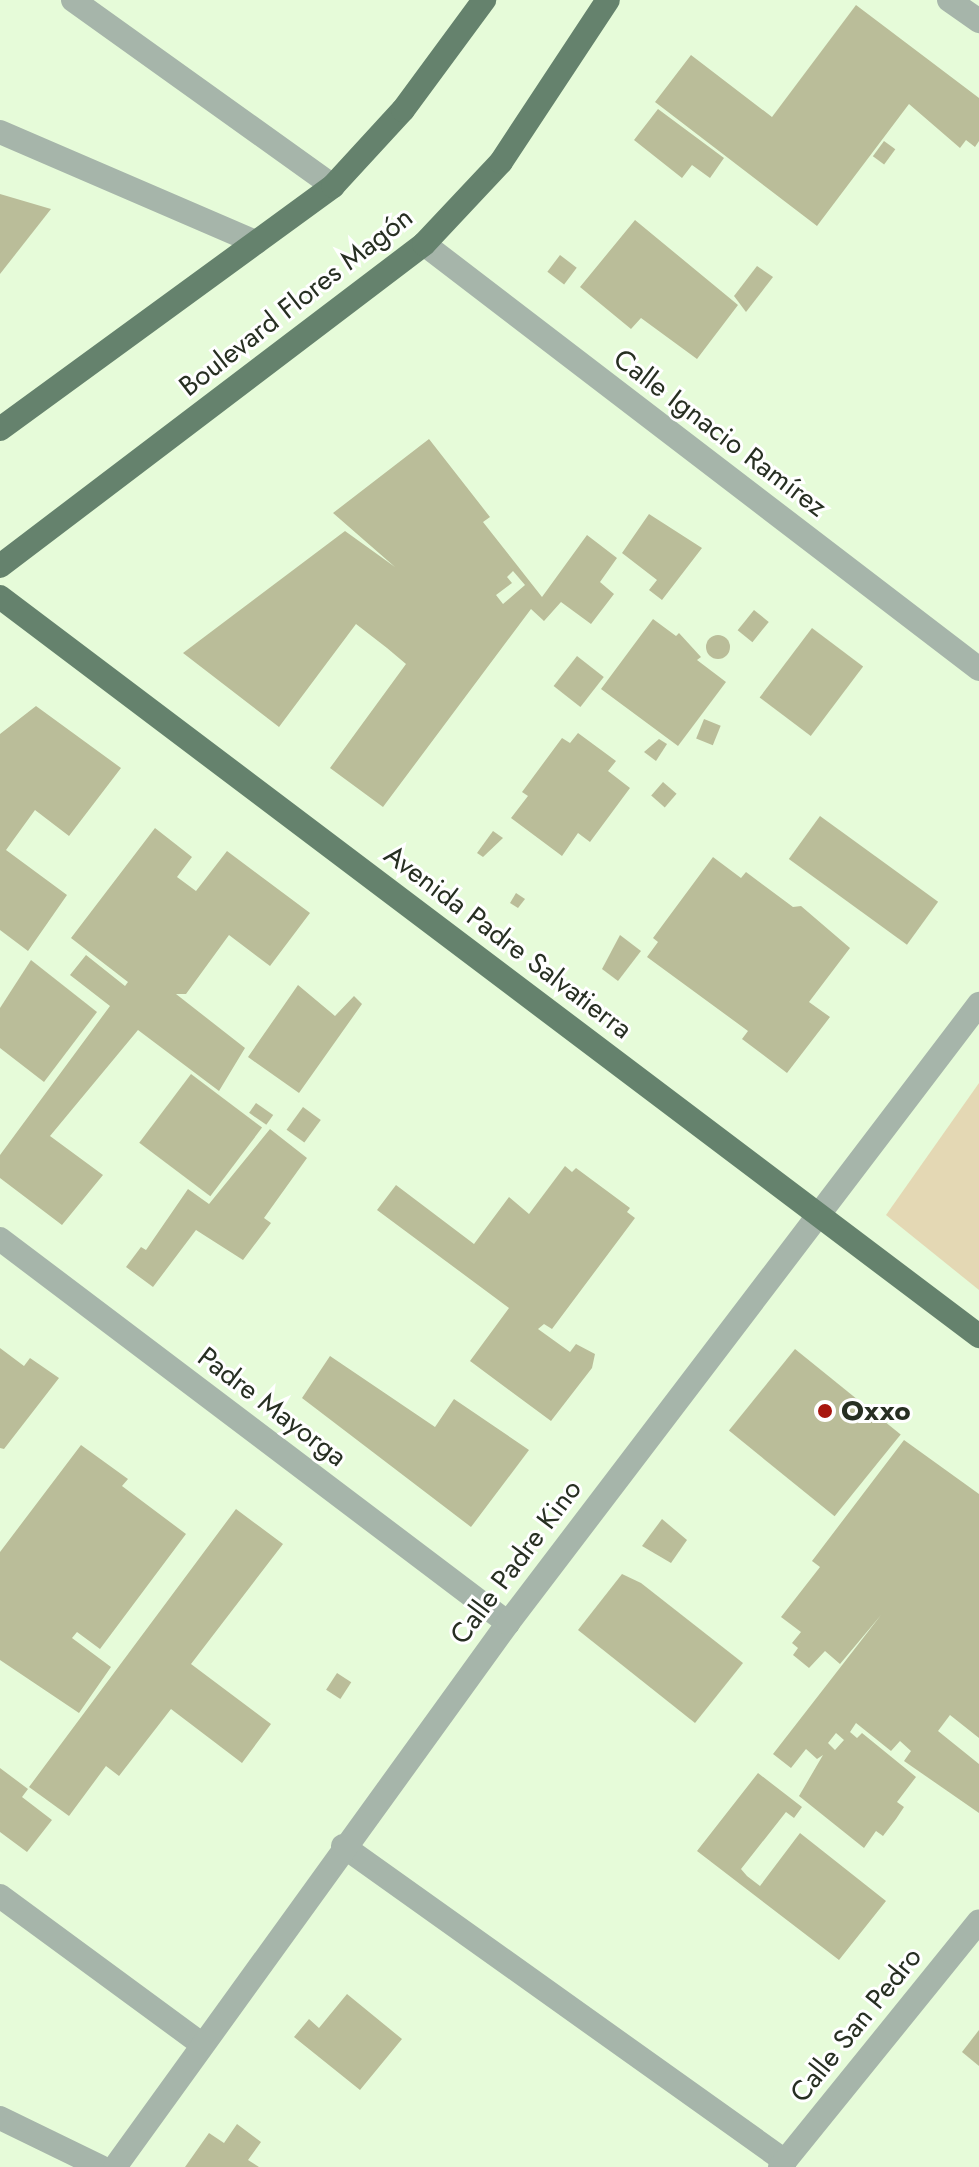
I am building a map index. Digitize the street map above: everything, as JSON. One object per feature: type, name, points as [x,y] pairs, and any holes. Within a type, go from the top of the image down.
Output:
[{"type":"main road","points":[[0,429],[333,186],[403,110],[484,0]]},
{"type":"main road","name":"Boulevard Flores Magón","points":[[0,566],[424,244],[501,162],[608,0]]},
{"type":"main road","name":"Avenida Padre Salvatierra","points":[[0,597],[979,1336]]},
{"type":"street","points":[[73,0],[333,186]]},
{"type":"street","points":[[949,0],[979,21]]},
{"type":"street","points":[[0,132],[256,242]]},
{"type":"street","name":"Calle Ignacio Ramírez","points":[[424,244],[979,669]]},
{"type":"street","name":"Calle Padre Kino","points":[[115,2167],[200,2043],[508,1623],[817,1212],[979,1004]]},
{"type":"street","name":"Padre Mayorga","points":[[0,1239],[508,1623]]},
{"type":"street","points":[[343,1846],[782,2164]]},
{"type":"street","points":[[0,1896],[200,2043]]},
{"type":"street","name":"Calle San Pedro","points":[[782,2164],[979,1921]]},
{"type":"street","points":[[0,2118],[101,2167]]},
{"type":"shaded area","points":[[979,1083],[979,1290],[886,1215]]},
{"type":"building","points":[[856,5],[979,98],[979,141],[975,147],[966,140],[960,148],[909,104],[817,226],[655,102],[691,55],[772,117]]},
{"type":"building","points":[[658,109],[724,158],[710,178],[692,165],[682,178],[634,140]]},
{"type":"building","points":[[884,141],[895,149],[884,165],[873,156]]},
{"type":"building","points":[[0,194],[51,209],[0,274]]},
{"type":"building","points":[[635,220],[738,305],[697,359],[641,318],[631,329],[580,287]]},
{"type":"building","points":[[560,255],[577,268],[564,284],[547,272]]},
{"type":"building","points":[[757,266],[773,277],[746,312],[734,296]]},
{"type":"building","points":[[429,439],[490,517],[483,522],[542,597],[587,535],[617,558],[600,582],[614,594],[591,624],[561,602],[544,621],[531,609],[383,807],[330,768],[406,664],[356,624],[279,727],[183,653],[345,531],[395,567],[333,513]],"holes":[[[513,571],[525,585],[503,604],[496,595],[512,583],[507,577]]]},
{"type":"building","points":[[649,514],[702,548],[662,600],[649,590],[657,580],[622,553]]},
{"type":"building","points":[[754,610],[769,622],[752,642],[738,630]]},
{"type":"building","points":[[653,619],[676,636],[679,633],[701,657],[697,660],[726,682],[678,746],[601,689]]},
{"type":"building","points":[[812,628],[863,667],[811,736],[760,697]]},
{"type":"building","points":[[713,635],[723,635],[730,642],[730,652],[723,659],[713,659],[706,652],[706,642]]},
{"type":"building","points":[[577,656],[604,677],[580,707],[554,686]]},
{"type":"building","points":[[36,706],[121,768],[69,836],[35,810],[6,850],[67,895],[28,951],[0,930],[0,734]]},
{"type":"building","points":[[704,719],[721,726],[713,745],[696,738]]},
{"type":"building","points":[[578,733],[616,761],[608,771],[630,788],[590,842],[578,833],[562,856],[511,818],[528,796],[522,792],[562,738],[570,743]]},
{"type":"building","points":[[659,739],[667,744],[656,761],[644,752]]},
{"type":"building","points":[[663,782],[677,794],[665,807],[651,796]]},
{"type":"building","points":[[820,816],[938,902],[907,945],[789,859]]},
{"type":"building","points":[[155,828],[192,857],[177,877],[196,891],[227,851],[310,913],[270,966],[229,935],[186,994],[176,994],[245,1048],[219,1091],[138,1030],[50,1136],[103,1175],[62,1225],[0,1178],[0,1155],[110,1006],[70,975],[86,955],[125,986],[128,982],[71,938]]},
{"type":"building","points":[[493,831],[503,838],[483,857],[477,853]]},
{"type":"building","points":[[713,857],[741,878],[746,872],[793,907],[801,906],[850,948],[809,1002],[830,1017],[787,1073],[742,1039],[748,1031],[647,957],[658,942],[653,938]]},
{"type":"building","points":[[516,893],[525,899],[518,908],[510,903]]},
{"type":"building","points":[[620,935],[641,951],[618,981],[602,969]]},
{"type":"building","points":[[31,960],[97,1012],[44,1082],[0,1048],[0,1008]]},
{"type":"building","points":[[298,985],[335,1016],[354,996],[362,1004],[299,1093],[248,1057]]},
{"type":"building","points":[[191,1074],[262,1128],[210,1196],[139,1143]]},
{"type":"building","points":[[256,1103],[273,1115],[266,1125],[249,1113]]},
{"type":"building","points":[[303,1107],[321,1120],[304,1143],[287,1130]]},
{"type":"building","points":[[270,1129],[307,1158],[264,1218],[271,1223],[243,1260],[196,1230],[153,1287],[126,1267],[141,1247],[146,1250],[188,1189],[209,1204]]},
{"type":"building","points":[[565,1166],[572,1172],[576,1168],[630,1208],[627,1212],[635,1218],[552,1329],[544,1324],[538,1329],[570,1352],[576,1344],[595,1354],[592,1368],[551,1421],[470,1361],[509,1308],[377,1210],[396,1185],[474,1244],[509,1197],[529,1214]]},
{"type":"building","points":[[0,1348],[24,1366],[30,1358],[59,1378],[4,1449],[0,1448]]},
{"type":"building","points":[[795,1349],[901,1435],[835,1516],[729,1431]]},
{"type":"building","points":[[330,1356],[435,1427],[454,1399],[529,1450],[471,1527],[302,1398]]},
{"type":"building","points":[[904,1440],[979,1494],[979,1738],[950,1715],[938,1731],[979,1764],[979,1813],[904,1761],[911,1751],[900,1741],[891,1751],[856,1723],[850,1732],[857,1738],[862,1733],[916,1777],[897,1802],[904,1807],[883,1836],[876,1831],[864,1848],[799,1796],[823,1755],[817,1759],[806,1749],[791,1768],[773,1754],[881,1615],[840,1664],[825,1651],[809,1668],[793,1655],[798,1648],[792,1643],[801,1632],[781,1617],[820,1567],[812,1561]],"holes":[[[836,1733],[844,1740],[835,1750],[828,1743]]]},
{"type":"building","points":[[81,1445],[128,1479],[122,1486],[186,1534],[100,1649],[77,1632],[72,1638],[111,1667],[79,1713],[0,1660],[0,1552]]},
{"type":"building","points":[[236,1509],[283,1544],[191,1664],[271,1724],[242,1763],[171,1709],[119,1776],[106,1766],[69,1816],[29,1787]]},
{"type":"building","points":[[662,1519],[687,1540],[671,1563],[642,1546]]},
{"type":"building","points":[[622,1574],[641,1583],[743,1663],[695,1723],[578,1630]]},
{"type":"building","points":[[337,1673],[351,1682],[340,1699],[326,1690]]},
{"type":"building","points":[[0,1768],[28,1789],[22,1797],[52,1820],[27,1852],[0,1832]]},
{"type":"building","points":[[758,1773],[802,1807],[794,1818],[786,1812],[741,1869],[747,1876],[760,1886],[800,1833],[886,1901],[839,1960],[697,1851]]},
{"type":"building","points":[[347,1994],[402,2039],[360,2090],[294,2037],[309,2019],[319,2028]]},
{"type":"building","points":[[979,2030],[979,2066],[962,2052]]},
{"type":"building","points":[[237,2124],[261,2142],[248,2160],[259,2167],[185,2167],[209,2133],[224,2143]]},
{"type":"place","name":"Oxxo","points":[[825,1411]]}]
